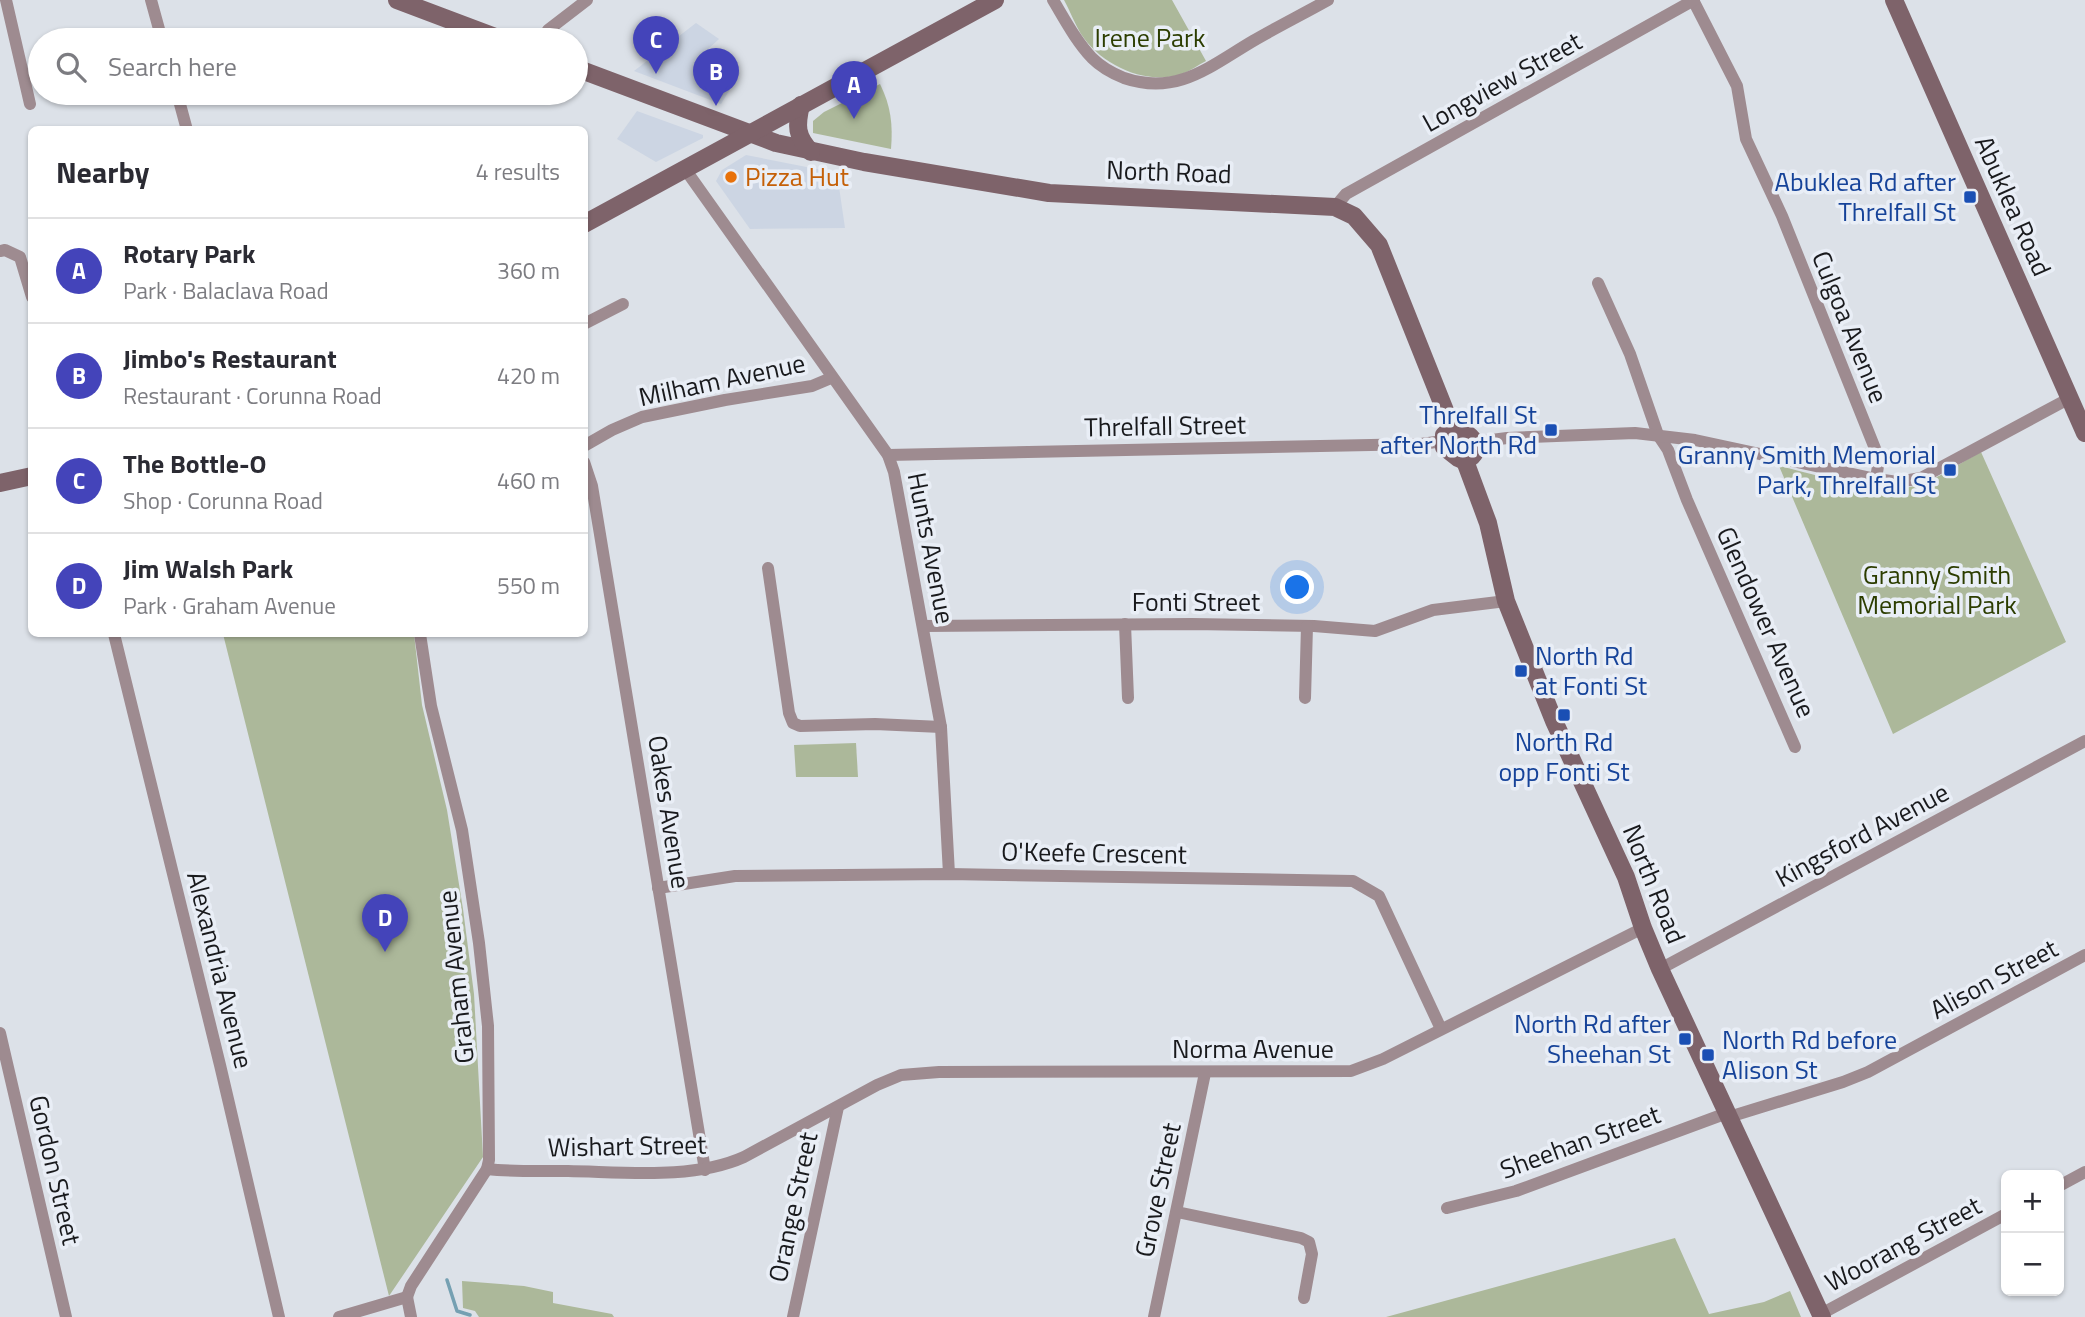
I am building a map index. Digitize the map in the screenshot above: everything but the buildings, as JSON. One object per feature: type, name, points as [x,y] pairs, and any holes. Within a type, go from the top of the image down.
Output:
[{"type":"street","points":[[6,0],[28,95]]},
{"type":"street","points":[[151,0],[159,28]]},
{"type":"street","points":[[397,0],[471,28]]},
{"type":"street","points":[[551,28],[587,0]]},
{"type":"street","points":[[588,222],[995,0]]},
{"type":"street","points":[[1053,0],[1072,33],[1093,60],[1134,81],[1174,84],[1194,76],[1328,0]]},
{"type":"street","name":"Longview Street","points":[[1335,206],[1346,194],[1694,0]]},
{"type":"street","name":"Culgoa Avenue","points":[[1694,0],[1737,86],[1746,139],[1782,216],[1876,451],[1876,479]]},
{"type":"street","name":"Abuklea Road","points":[[1894,0],[2085,433]]},
{"type":"street","name":"North Road","points":[[588,73],[750,134],[811,152],[1049,193],[1335,206]]},
{"type":"street","points":[[180,105],[186,126]]},
{"type":"street","points":[[801,105],[797,130],[801,141],[811,152]]},
{"type":"street","name":"Hunts Avenue","points":[[685,169],[888,455],[894,472],[941,727],[949,874]]},
{"type":"street","points":[[1335,206],[1353,216],[1379,245],[1448,434],[1448,451],[1465,461],[1470,459],[1475,452],[1476,442],[1473,437],[1460,429],[1448,434]]},
{"type":"street","points":[[0,251],[5,250],[20,257],[28,284]]},
{"type":"street","name":"Glendower Avenue","points":[[1598,283],[1630,354],[1658,435],[1668,450],[1687,500],[1795,747]]},
{"type":"street","points":[[588,322],[623,304]]},
{"type":"street","name":"Milham Avenue","points":[[588,444],[642,417],[812,386],[831,378]]},
{"type":"street","points":[[1476,442],[1597,434],[1658,435],[1898,482],[1921,478],[2070,398]]},
{"type":"street","name":"Threlfall Street","points":[[888,455],[1421,444],[1448,434]]},
{"type":"street","name":"North Road","points":[[1465,461],[1488,523],[1506,601],[1554,721],[1626,877],[1660,969],[1821,1316]]},
{"type":"street","name":"Oakes Avenue","points":[[588,474],[705,1170]]},
{"type":"street","points":[[0,483],[28,477]]},
{"type":"street","points":[[768,568],[789,713],[793,723],[800,726],[875,724],[941,727]]},
{"type":"street","name":"Fonti Street","points":[[924,626],[1307,626],[1375,631],[1433,610],[1506,601]]},
{"type":"street","points":[[1125,624],[1128,698]]},
{"type":"street","points":[[1305,698],[1307,626]]},
{"type":"street","name":"Alexandria Avenue","points":[[115,637],[279,1317]]},
{"type":"street","name":"Graham Avenue","points":[[420,637],[431,706],[462,830],[479,943],[488,1026],[487,1169]]},
{"type":"street","name":"Kingsford Avenue","points":[[1660,969],[2085,741]]},
{"type":"street","name":"O'Keefe Crescent","points":[[658,888],[735,876],[949,874],[1353,881],[1379,897],[1441,1029]]},
{"type":"street","name":"Norma Avenue","points":[[838,1107],[901,1075],[939,1072],[1351,1071],[1383,1059],[1643,928]]},
{"type":"street","name":"Alison Street","points":[[1728,1115],[1843,1082],[1868,1072],[2085,955]]},
{"type":"street","name":"Gordon Street","points":[[0,1033],[66,1317]]},
{"type":"street","name":"Grove Street","points":[[1154,1317],[1205,1073]]},
{"type":"street","name":"Wishart Street","points":[[487,1169],[589,1172],[705,1170],[744,1157],[838,1107]]},
{"type":"street","name":"Orange Street","points":[[793,1317],[838,1107]]},
{"type":"street","name":"Sheehan Street","points":[[1447,1208],[1516,1191],[1728,1115]]},
{"type":"street","points":[[411,1317],[407,1297],[411,1286],[487,1169]]},
{"type":"street","points":[[2064,1183],[2085,1171]]},
{"type":"street","points":[[1177,1212],[1301,1238],[1308,1242],[1312,1254],[1304,1298]]},
{"type":"street","name":"Woorang Street","points":[[1821,1316],[2001,1217]]},
{"type":"street","points":[[339,1317],[407,1297]]},
{"type":"shaded area","points":[[696,23],[719,39],[708,49],[740,73],[721,104],[634,71]]},
{"type":"shaded area","points":[[637,111],[703,135],[703,138],[656,162],[617,139]]},
{"type":"shaded area","points":[[746,155],[837,173],[845,228],[750,229],[716,181],[722,170]]},
{"type":"green space","name":"Irene Park","points":[[1064,0],[1172,0],[1206,61],[1185,73],[1168,77],[1139,75],[1126,70],[1100,55],[1090,45]]},
{"type":"green space","points":[[880,84],[890,116],[891,149],[813,133],[813,121],[824,112]]},
{"type":"green space","name":"Granny Smith Memorial Park","points":[[1981,452],[2066,642],[1893,734],[1779,466],[1849,483],[1904,488],[1934,478]]},
{"type":"green space","points":[[224,637],[414,637],[422,705],[447,810],[463,909],[474,994],[483,1157],[389,1296]]},
{"type":"green space","points":[[856,743],[858,777],[796,777],[794,745]]},
{"type":"green space","points":[[1675,1238],[1709,1314],[1764,1302],[1790,1291],[1801,1317],[1386,1317]]},
{"type":"green space","points":[[462,1281],[524,1286],[553,1292],[553,1303],[612,1314],[614,1317],[479,1317],[475,1311],[463,1308]]},
{"type":"waterway","points":[[447,1280],[457,1311],[470,1315]]},
{"type":"place","name":"The Bottle-O","points":[[656,74]]},
{"type":"place","name":"Jimbo's Restaurant","points":[[716,106]]},
{"type":"place","name":"Rotary Park","points":[[854,119]]},
{"type":"place","name":"Pizza Hut","points":[[731,177]]},
{"type":"place","name":"Abuklea Rd after Threlfall St","points":[[1970,197]]},
{"type":"place","name":"Threlfall St after North Rd","points":[[1551,430]]},
{"type":"place","name":"Granny Smith Memorial Park, Threlfall St","points":[[1950,470]]},
{"type":"place","name":"North Rd at Fonti St","points":[[1521,671]]},
{"type":"place","name":"North Rd opp Fonti St","points":[[1564,715]]},
{"type":"place","name":"Jim Walsh Park","points":[[385,952]]},
{"type":"place","name":"North Rd after Sheehan St","points":[[1685,1039]]},
{"type":"place","name":"North Rd before Alison St","points":[[1708,1055]]}]
